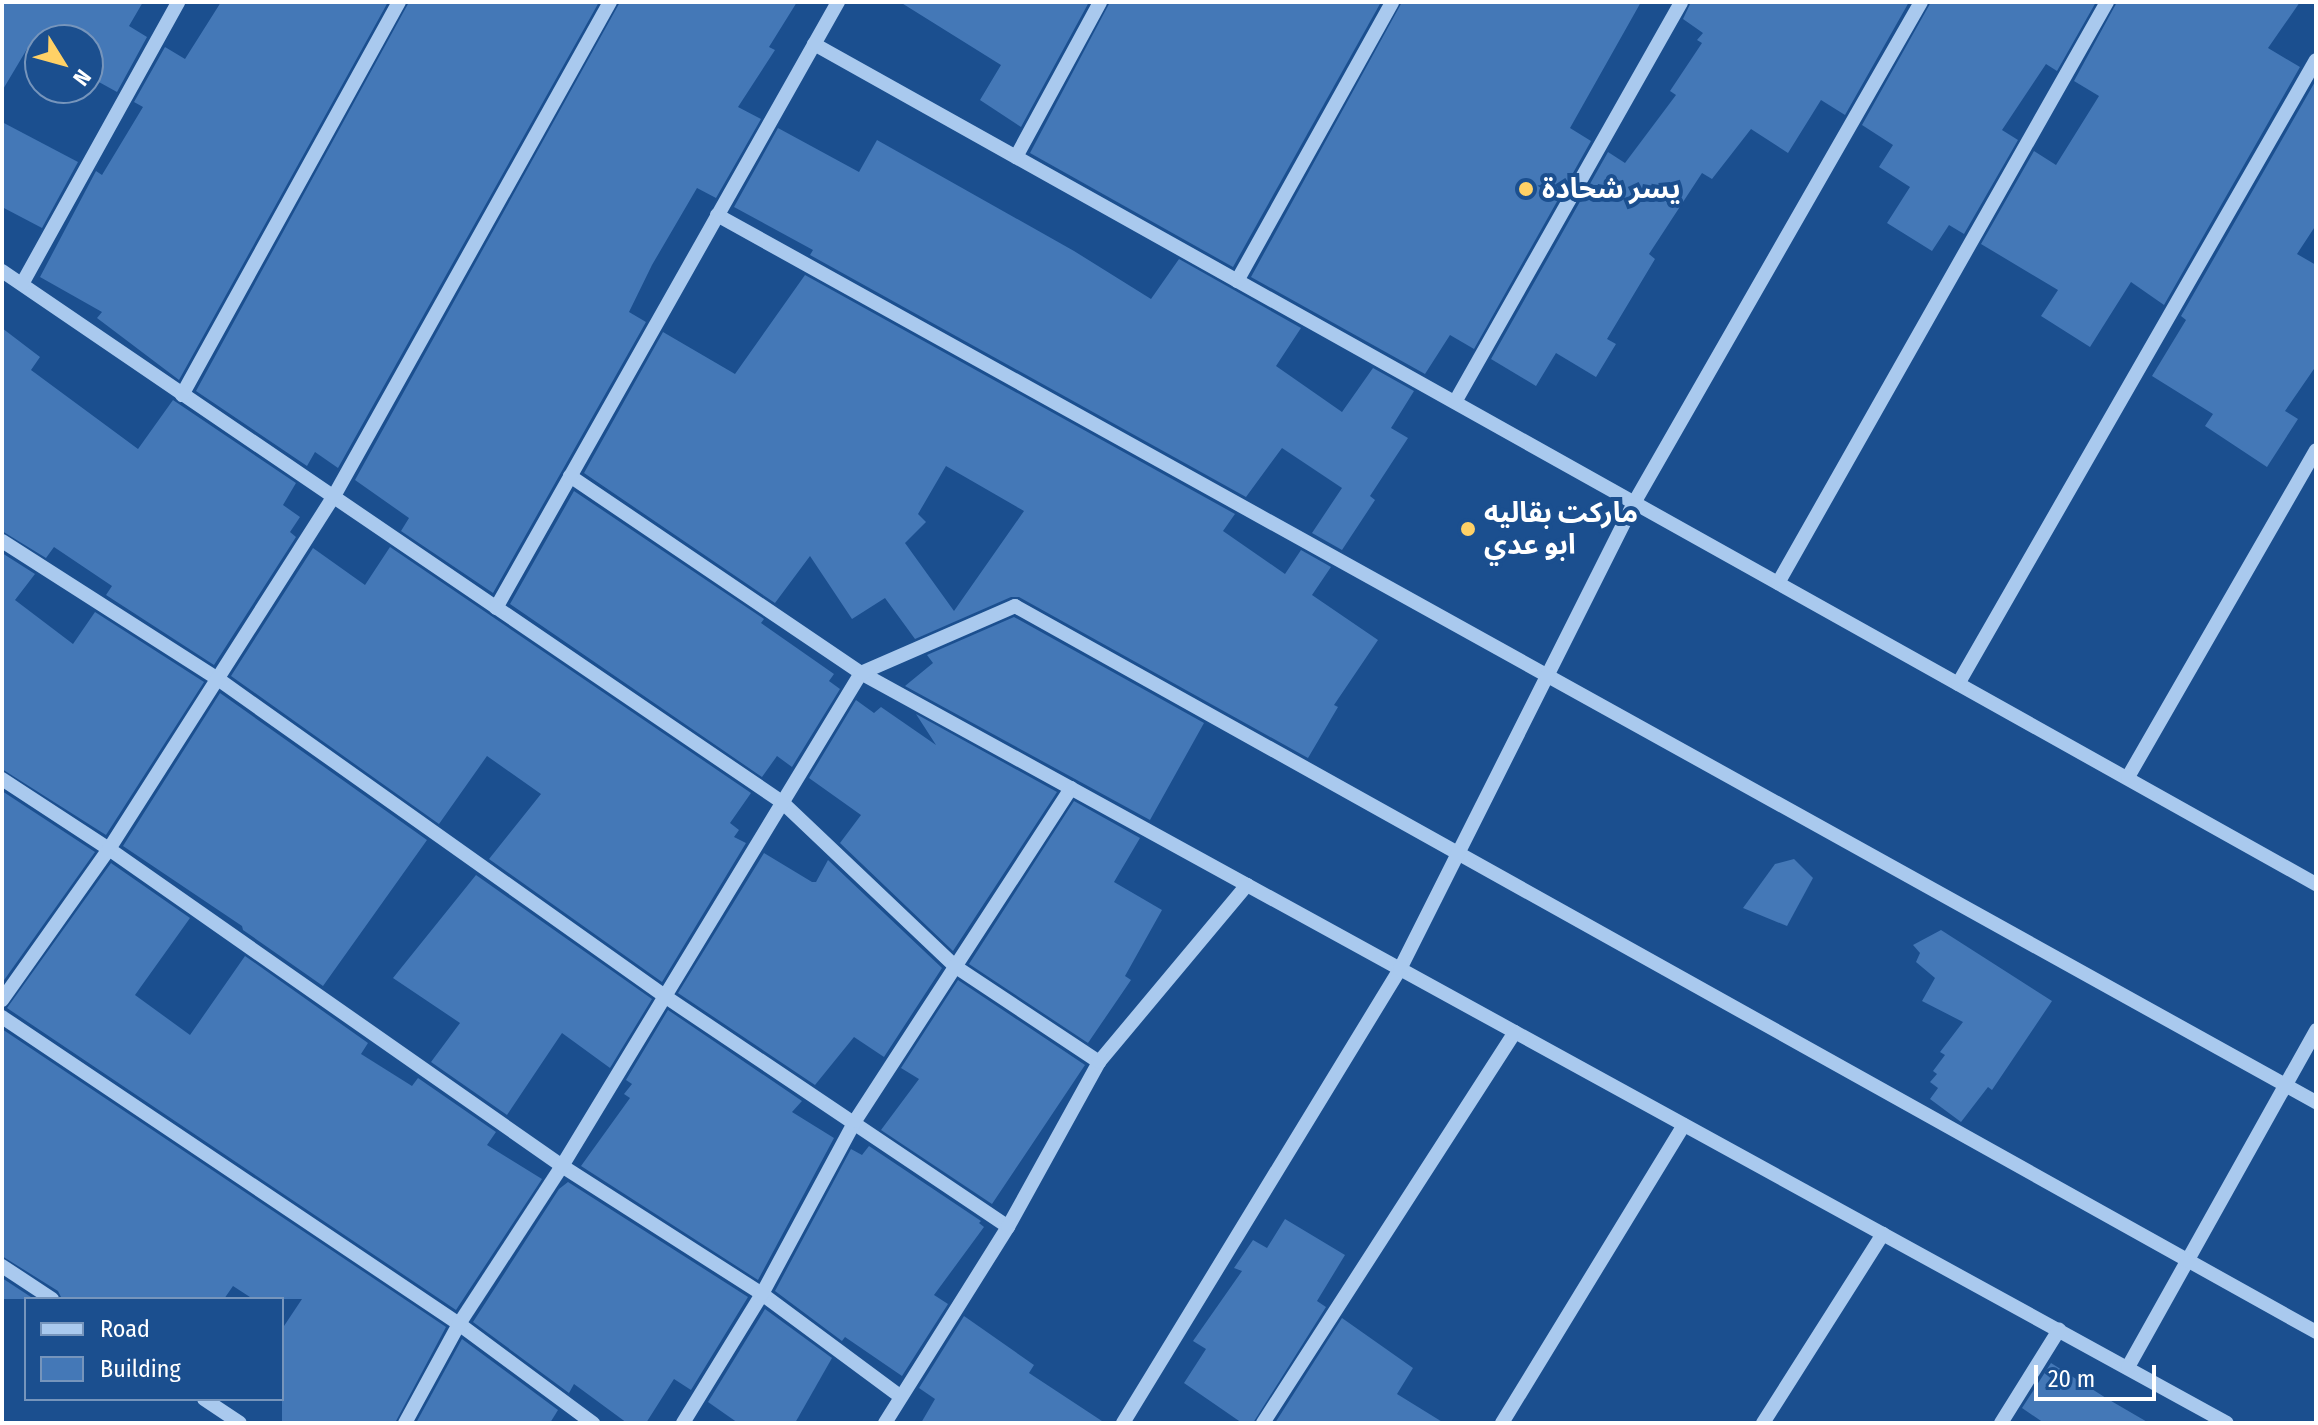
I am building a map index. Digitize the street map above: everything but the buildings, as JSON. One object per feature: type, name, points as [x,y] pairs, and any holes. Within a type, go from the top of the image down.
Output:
[{"type":"street","points":[[22,284],[178,2]]},
{"type":"street","points":[[182,395],[399,2]]},
{"type":"street","points":[[2,1000],[109,849],[334,496],[610,2]]},
{"type":"street","points":[[496,608],[838,2]]},
{"type":"street","points":[[1016,157],[1100,2]]},
{"type":"street","points":[[1237,281],[1392,2]]},
{"type":"street","points":[[1455,402],[1681,2]]},
{"type":"street","points":[[1123,1423],[1400,969],[1456,852],[1550,677],[1634,503],[1921,2]]},
{"type":"street","points":[[1778,583],[2107,2]]},
{"type":"street","points":[[814,44],[1958,684],[2314,877]]},
{"type":"street","points":[[1958,684],[2316,60]]},
{"type":"street","points":[[717,215],[2316,1102]]},
{"type":"street","points":[[2,271],[782,802],[956,967],[1099,1062]]},
{"type":"street","points":[[2128,777],[2316,450]]},
{"type":"street","points":[[570,476],[861,673],[2128,1367],[2221,1421]]},
{"type":"street","points":[[2,541],[218,679],[666,997],[855,1121],[1008,1227]]},
{"type":"street","points":[[405,1423],[459,1324],[562,1166],[861,673],[1015,606],[2316,1332]]},
{"type":"street","points":[[2,779],[109,849],[562,1166],[762,1294],[900,1396]]},
{"type":"street","points":[[683,1423],[762,1294],[855,1121],[1071,788]]},
{"type":"street","points":[[885,1423],[1008,1227],[1099,1062],[1247,885]]},
{"type":"street","points":[[2,1017],[459,1324],[593,1423]]},
{"type":"street","points":[[2128,1367],[2316,1030]]},
{"type":"street","points":[[1263,1423],[1515,1032]]},
{"type":"street","points":[[1502,1423],[1684,1125]]},
{"type":"street","points":[[1763,1423],[1883,1234]]},
{"type":"street","points":[[2,1266],[49,1297]]},
{"type":"street","points":[[2001,1423],[2059,1330]]},
{"type":"street","points":[[207,1401],[240,1423]]},
{"type":"place","name":"يسر شحادة","points":[[1526,189]]},
{"type":"place","name":"ماركت بقاليه ابو عدي","points":[[1468,529]]}]
